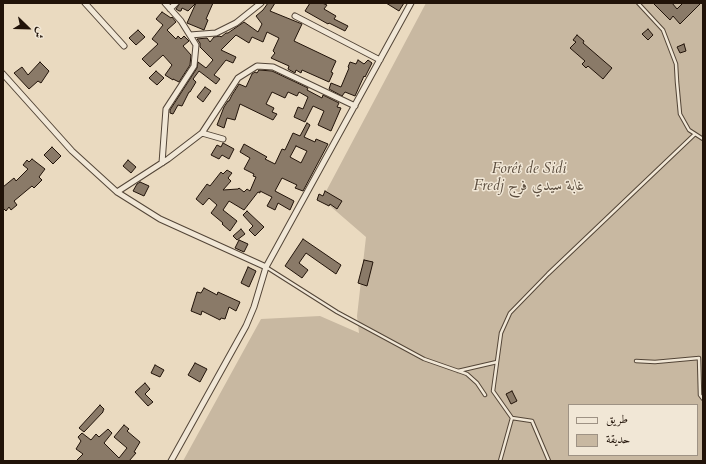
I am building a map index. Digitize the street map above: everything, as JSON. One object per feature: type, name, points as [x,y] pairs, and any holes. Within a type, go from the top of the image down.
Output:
[{"type":"street","points":[[85,3],[124,46]]},
{"type":"street","points":[[162,163],[166,109],[194,66],[196,45],[181,21],[165,3]]},
{"type":"street","points":[[170,9],[176,3]]},
{"type":"street","points":[[190,35],[216,33],[236,23],[261,3]]},
{"type":"street","points":[[171,461],[246,326],[254,308],[266,267],[411,3]]},
{"type":"street","points":[[295,16],[380,60]]},
{"type":"street","points":[[117,192],[162,163],[202,133],[238,78],[258,66],[274,67],[355,106]]},
{"type":"street","points":[[3,74],[72,151],[117,192],[160,219],[266,267]]},
{"type":"street","points":[[202,133],[224,139]]},
{"type":"lane","points":[[638,3],[663,30],[676,64],[676,82],[680,114],[689,130],[703,139]]},
{"type":"lane","points":[[549,461],[532,421],[512,418],[493,392],[501,333],[510,313],[548,274],[695,134]]},
{"type":"lane","points":[[266,267],[337,312],[424,359],[466,374],[475,380],[485,395]]},
{"type":"lane","points":[[636,361],[655,362],[701,357],[700,395],[703,399]]},
{"type":"lane","points":[[458,371],[497,362]]},
{"type":"lane","points":[[500,461],[512,418]]},
{"type":"green space","name":"Forêt de Sidi Fredj غابة سيدي فرج","points":[[426,3],[703,3],[703,461],[183,461],[261,319],[320,316],[359,333],[357,316],[366,237],[322,199]]},
{"type":"building","points":[[180,3],[196,3],[188,11],[182,8],[181,11],[179,11],[176,9]]},
{"type":"building","points":[[196,3],[213,3],[206,19],[208,20],[204,30],[187,23]]},
{"type":"building","points":[[268,3],[275,3],[270,11],[302,24],[294,41],[336,61],[331,72],[333,73],[329,82],[302,70],[301,73],[296,70],[295,73],[288,69],[289,66],[271,58],[275,53],[273,51],[279,38],[267,32],[263,42],[252,37],[249,43],[236,35],[221,50],[236,57],[233,63],[226,60],[214,75],[220,79],[216,84],[199,71],[193,79],[196,82],[182,106],[178,105],[173,114],[170,113],[170,110],[197,68],[198,62],[206,68],[213,60],[200,47],[200,43],[197,39],[207,38],[210,42],[214,37],[221,37],[244,22],[258,32],[262,24],[256,16]]},
{"type":"building","points":[[310,3],[322,3],[327,5],[324,9],[336,16],[334,19],[348,26],[345,31],[329,23],[328,24],[305,11]]},
{"type":"building","points":[[386,3],[404,3],[399,11]]},
{"type":"building","points":[[653,3],[672,3],[677,9],[683,3],[701,3],[680,24],[673,16],[670,20]]},
{"type":"building","points":[[162,12],[171,18],[172,17],[176,22],[167,30],[176,39],[178,36],[181,39],[184,36],[189,41],[183,46],[191,55],[190,65],[179,82],[165,75],[172,65],[163,55],[150,67],[142,59],[158,44],[152,39],[163,25],[156,19]]},
{"type":"building","points":[[648,29],[653,35],[648,40],[642,34]]},
{"type":"building","points":[[138,30],[145,37],[136,45],[129,38]]},
{"type":"building","points":[[577,35],[584,41],[583,43],[612,68],[603,79],[588,66],[586,68],[582,64],[585,61],[570,48],[576,42],[573,40]]},
{"type":"building","points":[[684,44],[686,51],[680,53],[677,47]]},
{"type":"building","points":[[358,60],[364,64],[368,60],[372,63],[355,96],[345,92],[342,96],[329,89],[331,83],[341,87],[350,62],[356,64]]},
{"type":"building","points":[[40,62],[49,71],[41,83],[38,81],[29,89],[14,73],[22,67],[28,75]]},
{"type":"building","points":[[259,70],[272,71],[308,88],[307,90],[322,98],[323,95],[339,103],[337,107],[341,108],[331,131],[318,125],[324,111],[313,106],[305,122],[294,117],[298,107],[303,109],[308,97],[299,92],[297,96],[288,92],[285,98],[272,92],[266,104],[274,108],[272,112],[277,114],[273,120],[240,104],[235,120],[227,118],[224,128],[217,125],[224,107],[239,84],[246,87],[252,74],[255,72],[257,73]]},
{"type":"building","points":[[156,71],[164,78],[157,85],[149,78]]},
{"type":"building","points":[[205,87],[211,91],[203,102],[197,97]]},
{"type":"building","points":[[307,123],[310,125],[304,137],[315,142],[316,139],[328,144],[303,191],[295,188],[297,185],[282,178],[275,191],[294,201],[290,210],[278,203],[275,210],[267,206],[272,197],[260,191],[260,193],[258,192],[244,210],[229,201],[223,210],[237,221],[230,231],[211,213],[217,205],[209,198],[203,205],[196,199],[207,184],[210,186],[221,172],[223,174],[227,170],[232,173],[228,178],[231,181],[223,190],[239,188],[244,192],[247,189],[250,191],[256,177],[253,176],[254,174],[244,169],[250,158],[240,152],[244,144],[267,157],[265,159],[275,164],[282,149],[285,150],[293,133],[300,136]],"holes":[[[296,146],[307,151],[301,163],[290,157]]]},
{"type":"building","points":[[223,143],[234,149],[229,159],[222,155],[219,159],[211,155],[217,145],[221,147]]},
{"type":"building","points":[[52,147],[61,156],[53,164],[44,155]]},
{"type":"building","points":[[32,159],[45,169],[39,177],[42,180],[34,188],[32,186],[14,201],[17,205],[11,210],[9,207],[6,211],[3,208],[3,187],[14,178],[16,181],[28,169],[23,165],[27,160],[29,162]]},
{"type":"building","points":[[128,160],[136,167],[131,173],[123,166]]},
{"type":"building","points":[[140,182],[149,186],[144,196],[133,191]]},
{"type":"building","points":[[325,191],[342,201],[337,209],[330,204],[329,206],[317,200],[319,194],[323,196]]},
{"type":"building","points":[[247,211],[264,227],[255,236],[249,230],[253,226],[243,215]]},
{"type":"building","points":[[241,229],[245,234],[237,240],[233,236]]},
{"type":"building","points":[[303,239],[341,265],[336,274],[306,253],[299,263],[308,270],[302,278],[285,266]]},
{"type":"building","points":[[239,240],[248,244],[244,252],[235,248]]},
{"type":"building","points":[[364,260],[373,262],[367,286],[358,283]]},
{"type":"building","points":[[248,267],[256,271],[249,287],[241,283]]},
{"type":"building","points":[[204,288],[217,295],[218,292],[240,302],[236,311],[229,307],[225,319],[221,318],[220,320],[202,311],[201,315],[191,311],[197,292],[201,293]]},
{"type":"building","points":[[195,363],[207,369],[200,382],[188,375]]},
{"type":"building","points":[[155,365],[164,370],[160,377],[151,373]]},
{"type":"building","points":[[145,383],[150,389],[145,394],[153,402],[148,406],[135,392]]},
{"type":"building","points":[[512,391],[517,401],[511,404],[506,394]]},
{"type":"building","points":[[100,405],[104,409],[103,412],[84,432],[79,428]]},
{"type":"building","points":[[124,425],[129,429],[127,431],[140,442],[134,452],[136,453],[129,461],[76,461],[83,454],[76,449],[81,441],[78,437],[82,433],[91,440],[96,434],[99,437],[108,429],[112,433],[104,443],[119,458],[127,448],[114,437]]}]
